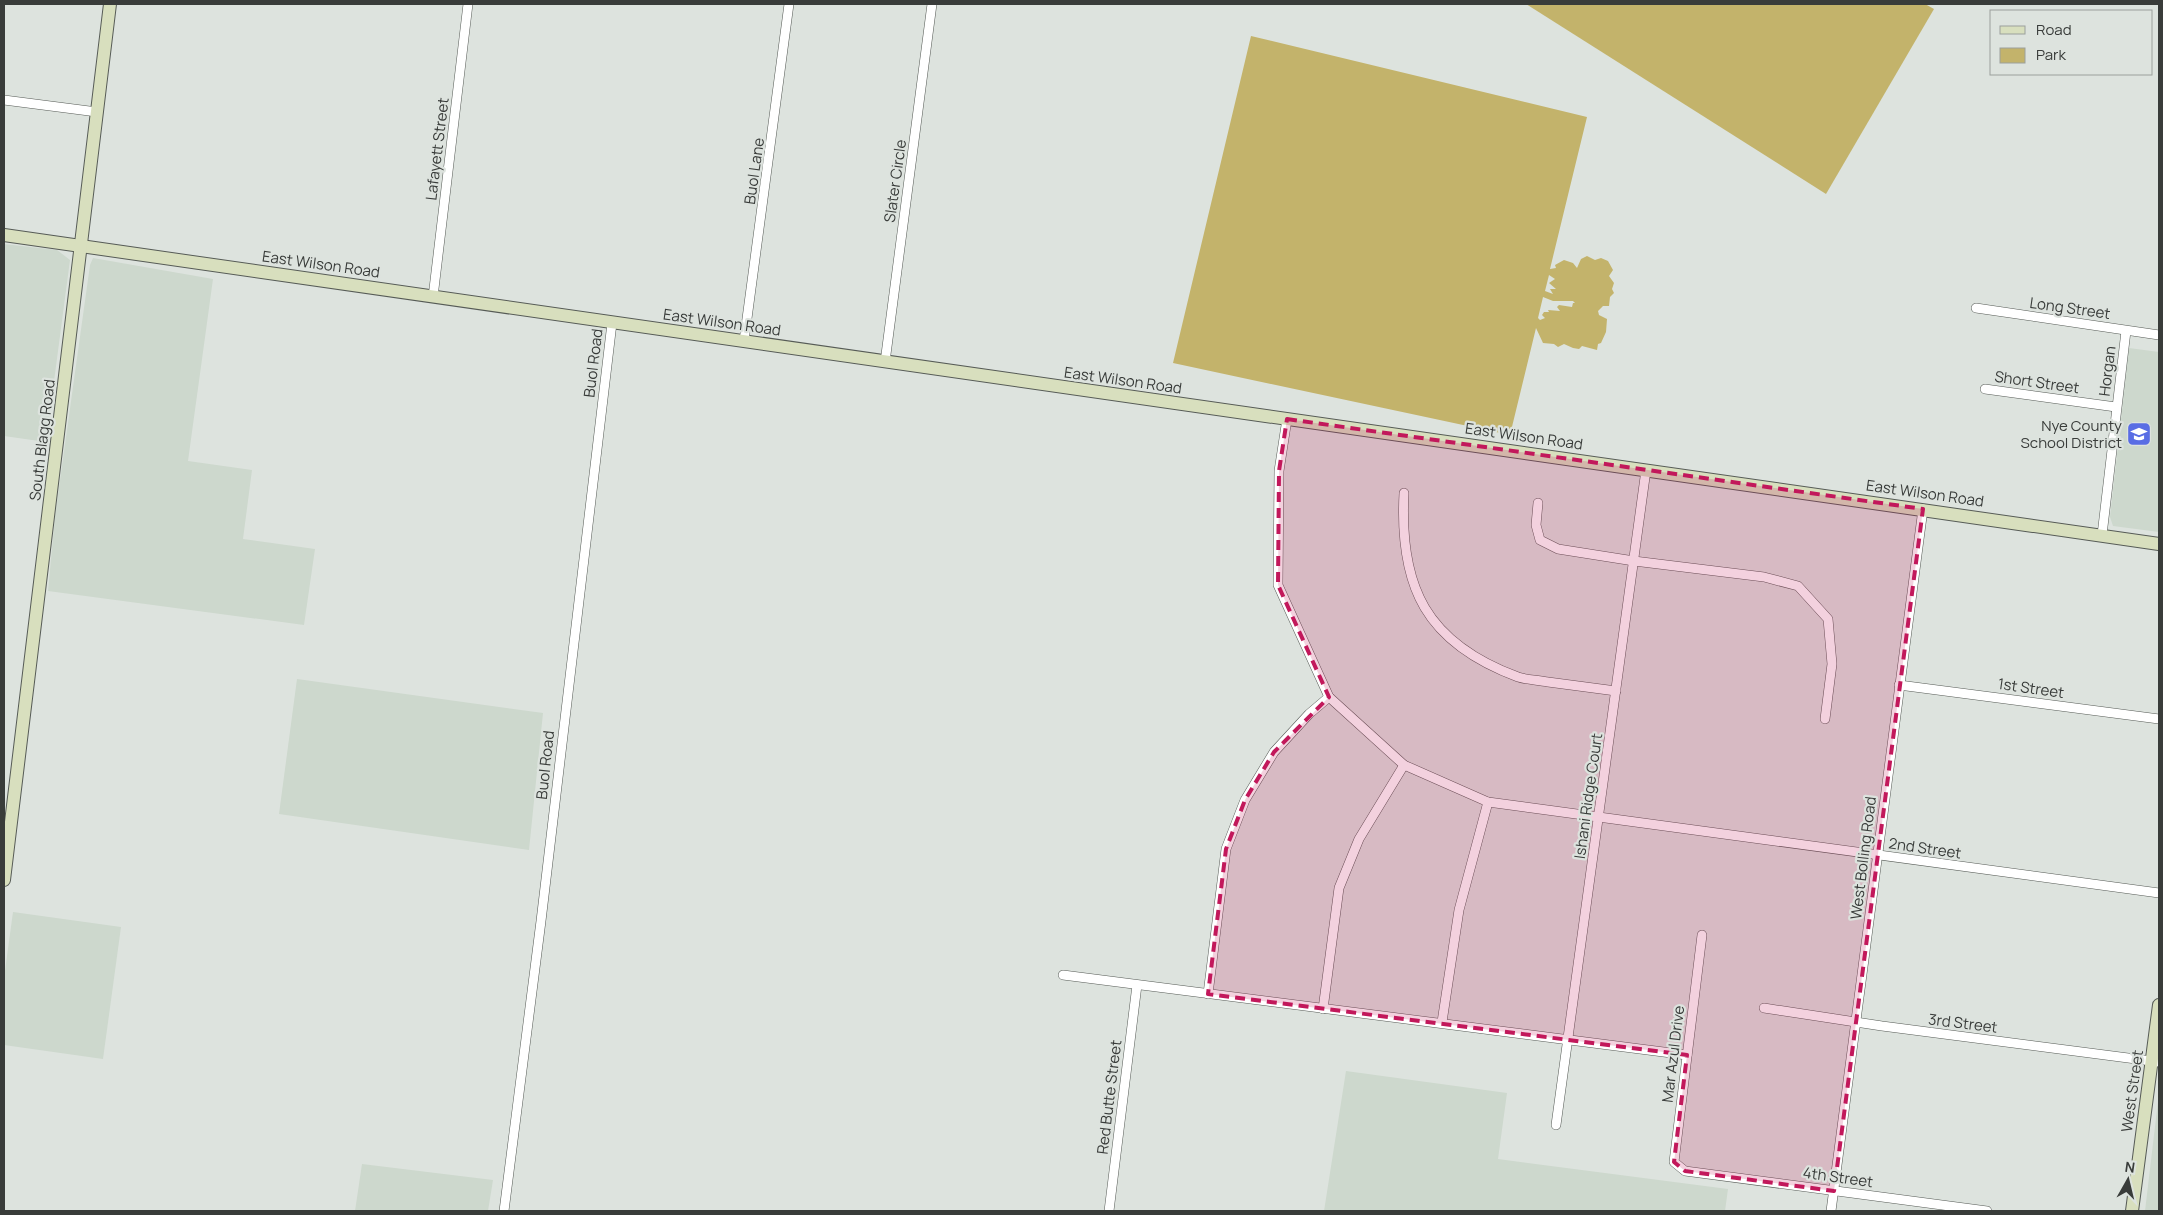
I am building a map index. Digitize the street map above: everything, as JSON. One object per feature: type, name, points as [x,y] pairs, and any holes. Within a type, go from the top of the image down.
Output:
[{"type":"street","name":"South Blagg Road","points":[[4,880],[110,4]]},
{"type":"street","name":"Lafayett Street","points":[[433,297],[468,4]]},
{"type":"street","name":"Buol Lane","points":[[744,342],[789,4]]},
{"type":"street","name":"Slater Circle","points":[[885,362],[932,4]]},
{"type":"street","points":[[4,100],[97,112]]},
{"type":"street","name":"East Wilson Road","points":[[4,235],[744,342],[1923,508],[2159,544]]},
{"type":"street","name":"Long Street","points":[[1976,308],[2159,335]]},
{"type":"street","name":"Buol Road","points":[[504,1211],[541,922],[612,322]]},
{"type":"street","name":"Horgan","points":[[2102,535],[2126,331]]},
{"type":"street","name":"Short Street","points":[[1985,389],[2116,407]]},
{"type":"street","points":[[1208,994],[1226,849],[1242,808],[1274,752],[1309,714],[1329,697],[1278,585],[1280,471],[1287,419]]},
{"type":"street","name":"Ishani Ridge Court","points":[[1556,1125],[1646,470]]},
{"type":"street","points":[[1404,493],[1403,522],[1406,556],[1419,599],[1441,632],[1473,655],[1519,678],[1616,691]]},
{"type":"street","points":[[1538,503],[1536,525],[1540,540],[1558,549],[1634,561],[1764,577],[1798,586],[1828,619],[1832,664],[1825,719]]},
{"type":"street","name":"West Bolling Road","points":[[1831,1211],[1923,508]]},
{"type":"street","name":"1st Street","points":[[1899,685],[2159,720]]},
{"type":"street","name":"2nd Street","points":[[1329,697],[1404,765],[1488,802],[2159,893]]},
{"type":"street","points":[[1323,1009],[1339,888],[1359,839],[1404,765]]},
{"type":"street","points":[[1442,1022],[1459,910],[1488,802]]},
{"type":"street","name":"Mar Azul Drive","points":[[1685,1171],[1674,1162],[1702,935]]},
{"type":"street","points":[[1063,975],[1137,986],[1568,1038],[1687,1055]]},
{"type":"street","name":"Red Butte Street","points":[[1109,1211],[1137,986]]},
{"type":"street","name":"West Street","points":[[2132,1211],[2156,1062],[2159,1005]]},
{"type":"street","name":"3rd Street","points":[[1764,1008],[2156,1062]]},
{"type":"street","name":"4th Street","points":[[1685,1171],[1987,1211]]},
{"type":"highlighted area","points":[[1287,419],[1923,509],[1834,1191],[1685,1171],[1674,1162],[1687,1055],[1208,994],[1226,849],[1245,800],[1274,752],[1329,697],[1278,585],[1279,471]]},
{"type":"shaded area","points":[[4,244],[57,250],[70,260],[46,442],[4,436]]},
{"type":"shaded area","points":[[93,258],[213,279],[188,461],[252,470],[243,539],[315,549],[304,625],[48,591],[55,516],[90,265]]},
{"type":"shaded area","name":"Nye County School District","points":[[2129,348],[2159,352],[2159,532],[2113,526],[2110,517]]},
{"type":"shaded area","points":[[297,679],[543,713],[529,850],[279,814]]},
{"type":"shaded area","points":[[13,912],[121,927],[103,1059],[4,1045],[4,978]]},
{"type":"shaded area","points":[[1346,1071],[1507,1093],[1498,1159],[1728,1189],[1725,1211],[1324,1211]]},
{"type":"shaded area","points":[[2159,1093],[2159,1211],[2145,1211]]},
{"type":"shaded area","points":[[362,1164],[493,1180],[488,1211],[355,1211]]},
{"type":"green space","points":[[1526,4],[1925,4],[1934,9],[1826,194]]},
{"type":"green space","points":[[1251,36],[1587,117],[1550,269],[1556,268],[1555,265],[1564,260],[1573,263],[1577,268],[1581,259],[1587,256],[1595,260],[1601,258],[1608,261],[1613,270],[1609,276],[1614,283],[1612,289],[1614,293],[1610,297],[1609,306],[1603,306],[1598,311],[1599,315],[1607,319],[1606,332],[1601,343],[1598,344],[1597,350],[1582,346],[1579,349],[1564,344],[1558,347],[1554,344],[1543,343],[1536,328],[1510,435],[1173,363]],"holes":[[[1549,275],[1555,279],[1549,283],[1556,289],[1550,289],[1553,294],[1545,291]],[[1543,297],[1553,301],[1573,301],[1575,303],[1573,303],[1572,307],[1559,305],[1557,307],[1560,311],[1548,310],[1549,312],[1544,312],[1542,315],[1545,318],[1540,320],[1538,318]]]},
{"type":"place","name":"Nye County School District","points":[[2139,434]]}]
